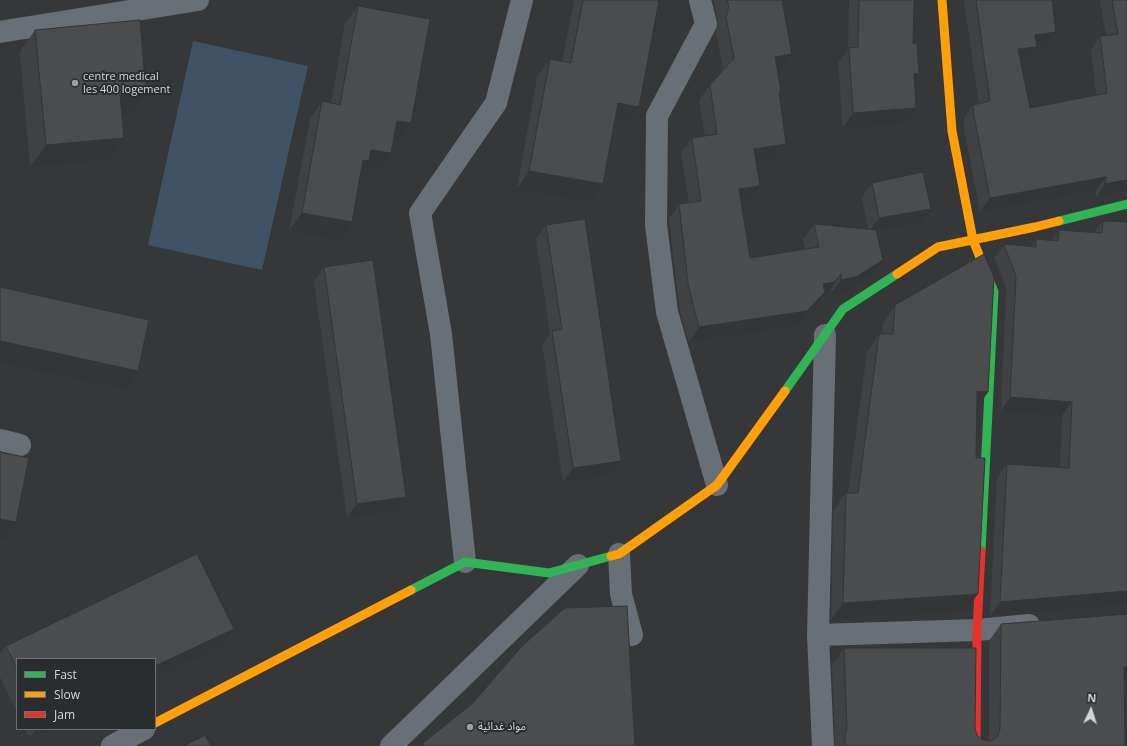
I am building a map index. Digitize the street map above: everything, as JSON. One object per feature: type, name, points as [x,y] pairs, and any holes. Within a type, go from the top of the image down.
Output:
[{"type":"street","points":[[0,32],[198,0]]},
{"type":"street","points":[[465,562],[441,334],[420,213],[496,103],[522,0]]},
{"type":"street","points":[[700,0],[706,24],[657,116],[656,225],[667,312],[717,485]]},
{"type":"street","points":[[942,0],[952,131],[973,240],[994,292],[977,630],[976,746]]},
{"type":"street","points":[[156,722],[465,562],[549,572],[619,554],[717,485],[843,309],[938,247],[1035,227],[1127,204]]},
{"type":"street","points":[[823,746],[818,635],[825,335]]},
{"type":"street","points":[[619,554],[621,594],[632,635]]},
{"type":"street","points":[[391,746],[578,565]]},
{"type":"street","points":[[818,635],[977,630],[1048,624]]},
{"type":"street","points":[[112,746],[142,730]]},
{"type":"shaded area","points":[[193,41],[308,66],[262,270],[148,245]]},
{"type":"building","points":[[583,0],[659,0],[639,107],[618,103],[603,184],[529,171],[550,59],[571,63]]},
{"type":"building","points":[[727,0],[782,0],[792,54],[775,57],[781,91],[779,92],[786,144],[754,149],[760,186],[739,189],[750,258],[819,247],[814,224],[876,230],[883,260],[856,277],[841,280],[841,274],[834,282],[823,284],[825,292],[807,311],[699,327],[688,283],[679,204],[701,201],[692,138],[717,134],[710,85],[734,58],[726,17],[729,6]]},
{"type":"building","points":[[859,0],[914,0],[913,44],[917,43],[919,73],[914,74],[916,108],[853,113],[849,48],[858,47]]},
{"type":"building","points":[[976,0],[1052,0],[1056,32],[1035,35],[1037,47],[1018,49],[1030,108],[1107,93],[1100,36],[1118,34],[1112,0],[1127,0],[1127,180],[1105,184],[1106,177],[990,198],[973,105],[990,101]]},
{"type":"building","points":[[358,6],[430,19],[411,123],[397,121],[391,153],[371,150],[369,161],[363,160],[352,222],[302,213],[322,101],[340,105]]},
{"type":"building","name":"centre medical les 400 logement","points":[[140,20],[146,93],[120,95],[124,138],[46,145],[35,30]]},
{"type":"building","points":[[923,172],[931,209],[879,218],[872,183]]},
{"type":"building","points":[[585,219],[621,461],[573,468],[552,331],[562,329],[546,225]]},
{"type":"building","points":[[1103,221],[1127,222],[1127,591],[1000,602],[1007,464],[1069,468],[1072,402],[1010,397],[1016,278],[1004,245],[1036,247],[1036,239],[1058,241],[1059,230],[1102,233]]},
{"type":"building","points":[[984,254],[994,277],[988,392],[977,391],[976,458],[985,458],[978,594],[843,603],[846,493],[858,493],[879,334],[893,334],[895,305]]},
{"type":"building","points":[[373,260],[406,497],[357,504],[324,267]]},
{"type":"building","points":[[0,287],[149,320],[138,371],[0,341]]},
{"type":"building","points":[[0,452],[29,458],[16,522],[0,519]]},
{"type":"building","points":[[197,554],[234,629],[156,666],[156,658],[16,658],[16,667],[6,646]]},
{"type":"building","points":[[627,606],[635,746],[423,746],[423,743],[473,703],[521,647],[565,608]]},
{"type":"building","points":[[1127,614],[1127,667],[1124,667],[1125,746],[845,746],[847,728],[844,648],[976,648],[975,729],[977,735],[981,739],[988,741],[994,740],[998,736],[1000,729],[1001,624]]},
{"type":"building","points":[[205,735],[211,746],[184,746]]},
{"type":"traffic: fast","points":[[1059,221],[1127,204]]},
{"type":"traffic: fast","points":[[981,260],[994,292],[981,551]]},
{"type":"traffic: fast","points":[[785,391],[843,309],[897,274]]},
{"type":"traffic: fast","points":[[411,590],[465,562],[549,573],[611,556]]},
{"type":"traffic: slow","points":[[942,0],[952,131],[973,240],[981,260]]},
{"type":"traffic: slow","points":[[897,274],[938,247],[1059,221]]},
{"type":"traffic: slow","points":[[611,556],[619,554],[717,485],[785,391]]},
{"type":"traffic: slow","points":[[156,722],[411,590]]},
{"type":"traffic: jam","points":[[976,746],[977,630],[981,551]]},
{"type":"place","name":"centre medical les 400 logement","points":[[75,83]]},
{"type":"place","name":"مواد غدائية","points":[[470,727]]}]
